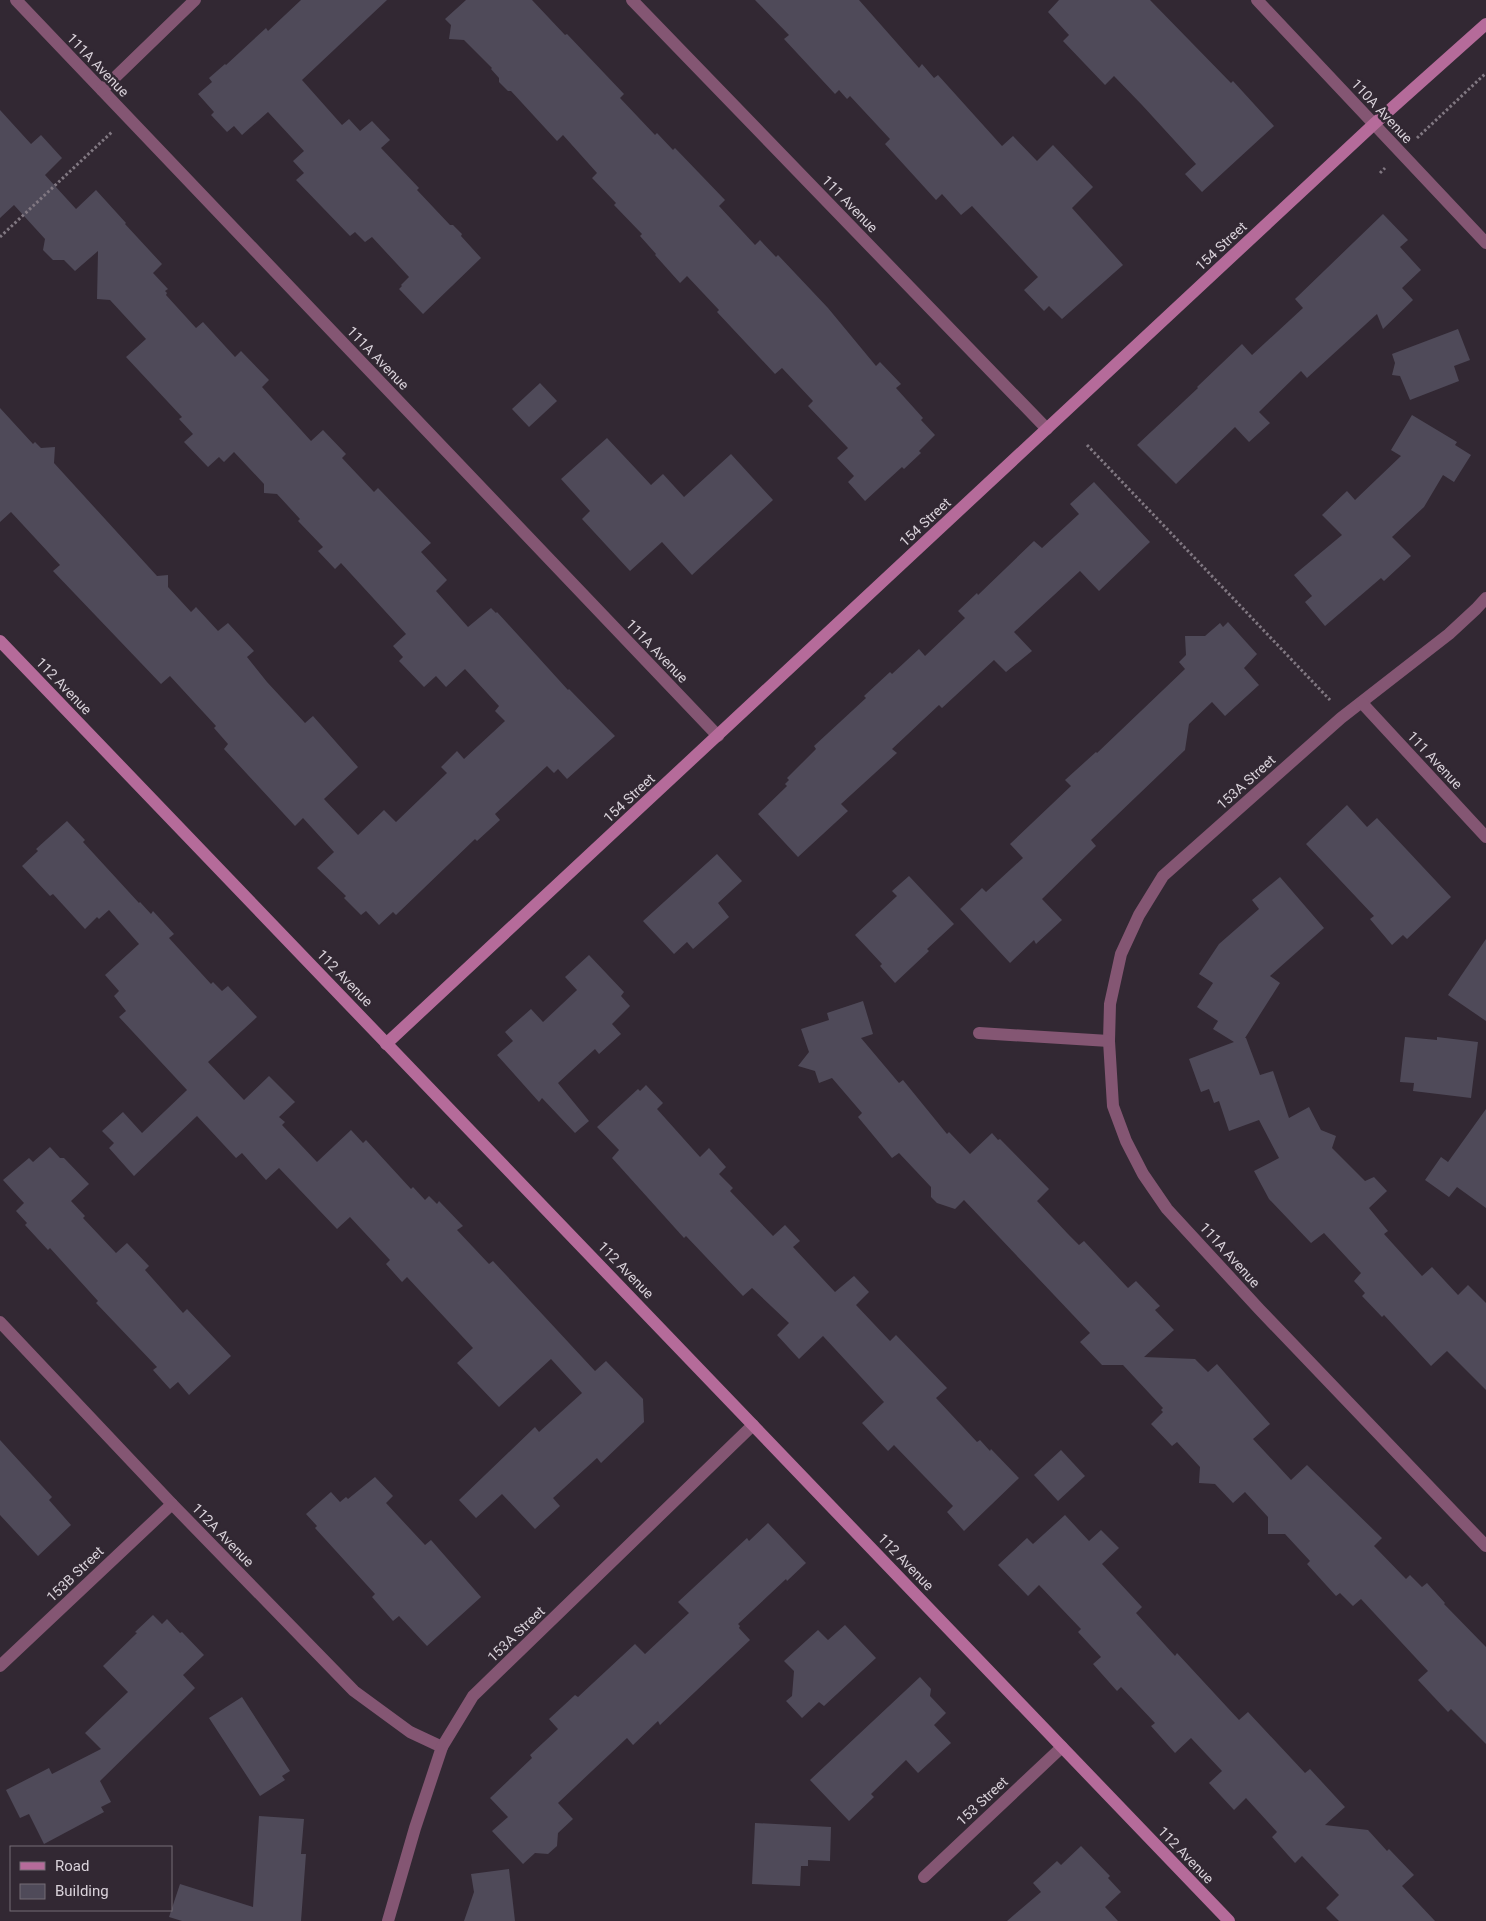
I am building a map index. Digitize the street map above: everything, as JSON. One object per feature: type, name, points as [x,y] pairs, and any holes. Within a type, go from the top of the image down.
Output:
[{"type":"street","name":"111A Avenue","points":[[16,0],[718,736]]},
{"type":"street","points":[[102,90],[195,0]]},
{"type":"street","name":"111 Avenue","points":[[632,0],[1047,429]]},
{"type":"street","name":"110A Avenue","points":[[1257,0],[1486,243]]},
{"type":"street","name":"154 Street","points":[[386,1044],[1374,124],[1486,24]]},
{"type":"street","name":"153A Street","points":[[1109,1041],[1110,1004],[1121,954],[1139,914],[1163,876],[1342,718],[1449,634],[1476,610],[1486,598]]},
{"type":"street","name":"112 Avenue","points":[[0,641],[1229,1921]]},
{"type":"street","name":"111 Avenue","points":[[1362,703],[1486,837]]},
{"type":"street","points":[[979,1033],[1109,1041]]},
{"type":"street","name":"111A Avenue","points":[[1109,1041],[1113,1106],[1126,1141],[1143,1174],[1167,1209],[1260,1310],[1486,1546]]},
{"type":"street","name":"112A Avenue","points":[[0,1322],[172,1504],[354,1691],[410,1732],[442,1747]]},
{"type":"street","name":"153A Street","points":[[388,1921],[415,1828],[442,1747],[473,1696],[753,1425]]},
{"type":"street","name":"153B Street","points":[[0,1666],[172,1504]]},
{"type":"street","name":"153 Street","points":[[924,1877],[1062,1747]]},
{"type":"path","points":[[1422,133],[1486,73]]},
{"type":"path","points":[[0,237],[116,129]]},
{"type":"path","points":[[1087,445],[1332,702]]},
{"type":"building","points":[[301,0],[387,0],[302,80],[342,125],[349,119],[360,131],[372,121],[390,140],[381,148],[419,188],[417,190],[450,225],[453,225],[462,234],[461,236],[481,258],[423,314],[399,289],[409,277],[372,237],[365,242],[355,232],[350,236],[296,180],[304,173],[293,161],[304,151],[268,112],[242,135],[234,126],[227,132],[211,115],[214,112],[198,94],[212,82],[209,78],[266,28],[268,31]]},
{"type":"building","points":[[466,0],[532,0],[565,35],[567,34],[624,94],[620,98],[655,135],[657,133],[673,150],[675,148],[725,200],[719,206],[755,245],[760,240],[776,257],[778,255],[828,308],[876,366],[880,362],[901,384],[896,388],[923,418],[921,420],[935,435],[919,451],[921,453],[904,469],[902,467],[865,501],[848,482],[854,476],[837,458],[848,448],[808,406],[813,401],[782,368],[775,374],[717,312],[719,310],[687,276],[680,283],[640,236],[642,234],[614,205],[616,203],[592,178],[597,173],[563,135],[557,141],[511,91],[508,91],[499,82],[499,78],[492,68],[464,40],[449,39],[451,25],[445,19]]},
{"type":"building","points":[[755,0],[859,0],[919,68],[922,64],[934,78],[938,75],[1002,146],[1013,136],[1037,161],[1053,145],[1093,187],[1072,208],[1123,265],[1062,319],[1049,306],[1044,311],[1024,290],[1038,277],[972,206],[961,215],[942,194],[936,200],[885,144],[890,139],[850,96],[847,99],[839,90],[835,94],[784,39],[789,35]]},
{"type":"building","points":[[1059,0],[1150,0],[1231,83],[1233,81],[1274,126],[1202,192],[1185,174],[1196,164],[1142,105],[1114,76],[1105,85],[1063,41],[1069,35],[1048,12]]},
{"type":"building","points":[[0,110],[31,144],[41,135],[62,158],[45,175],[76,209],[96,190],[162,264],[153,273],[168,289],[165,291],[166,295],[196,328],[203,322],[235,357],[241,351],[269,380],[262,387],[311,441],[323,430],[346,454],[342,458],[374,492],[378,488],[431,543],[421,552],[447,580],[436,591],[468,627],[491,608],[497,612],[568,690],[615,736],[567,779],[558,769],[554,773],[547,766],[495,814],[500,820],[477,841],[475,839],[396,915],[393,912],[379,925],[366,911],[361,915],[344,898],[346,896],[317,868],[334,852],[303,818],[295,826],[224,749],[228,744],[214,728],[216,726],[170,676],[161,684],[53,571],[60,565],[11,512],[0,522],[0,408],[33,444],[35,442],[41,448],[55,447],[54,463],[157,576],[168,575],[168,587],[191,612],[196,607],[218,631],[228,623],[254,651],[247,657],[267,682],[305,723],[313,716],[358,767],[324,799],[358,835],[384,810],[396,822],[447,773],[441,767],[457,751],[464,759],[505,721],[495,711],[499,706],[465,669],[446,687],[436,676],[424,687],[399,661],[403,657],[393,646],[406,634],[341,563],[335,569],[318,551],[323,547],[298,521],[300,519],[277,494],[264,493],[264,484],[234,452],[224,462],[219,457],[208,467],[184,442],[193,434],[179,419],[182,417],[126,357],[146,339],[110,300],[97,299],[98,251],[75,271],[64,260],[53,260],[43,250],[45,239],[14,205],[0,218]]},
{"type":"building","points":[[1383,214],[1408,240],[1400,247],[1421,270],[1402,288],[1413,300],[1383,329],[1377,314],[1307,378],[1301,371],[1259,412],[1270,423],[1249,442],[1235,427],[1176,484],[1137,445],[1242,344],[1252,355],[1303,308],[1295,299]]},
{"type":"building","points":[[1458,329],[1470,360],[1454,366],[1459,381],[1410,400],[1400,376],[1392,375],[1395,363],[1392,354]]},
{"type":"building","points":[[540,383],[557,401],[529,427],[512,409]]},
{"type":"building","points":[[1412,415],[1457,442],[1455,445],[1471,455],[1454,482],[1443,475],[1424,507],[1392,537],[1411,556],[1384,581],[1381,578],[1325,626],[1305,602],[1312,596],[1294,575],[1342,535],[1322,515],[1347,491],[1355,500],[1401,456],[1391,450]]},
{"type":"building","points":[[607,438],[651,485],[663,474],[684,497],[731,454],[773,500],[692,575],[662,542],[630,571],[582,519],[590,511],[561,479]]},
{"type":"building","points":[[1094,482],[1150,542],[1099,591],[1080,571],[1014,632],[1032,651],[1006,672],[994,660],[942,708],[939,705],[892,749],[897,753],[841,804],[848,811],[798,857],[758,814],[787,786],[785,784],[789,780],[787,778],[816,749],[814,746],[866,698],[864,696],[919,649],[925,656],[965,618],[958,611],[977,593],[978,595],[1034,541],[1042,548],[1079,514],[1070,504]]},
{"type":"building","points":[[1228,622],[1257,654],[1244,668],[1259,685],[1225,716],[1212,702],[1189,724],[1185,750],[1091,840],[1096,846],[1042,899],[1062,920],[1036,944],[1034,940],[1010,963],[960,909],[982,888],[986,892],[1023,858],[1010,844],[1071,786],[1065,780],[1097,753],[1185,669],[1179,662],[1186,655],[1185,636],[1205,636],[1220,623],[1223,627]]},
{"type":"building","points":[[1347,805],[1367,827],[1377,818],[1451,897],[1407,939],[1403,935],[1392,945],[1370,919],[1374,916],[1306,844]]},
{"type":"building","points":[[67,821],[85,840],[83,842],[139,903],[151,914],[153,911],[174,934],[169,938],[211,984],[213,982],[222,991],[228,986],[257,1017],[208,1062],[244,1100],[269,1076],[295,1102],[279,1117],[285,1122],[282,1125],[317,1162],[351,1130],[363,1143],[366,1140],[411,1189],[413,1187],[425,1200],[429,1196],[437,1204],[439,1201],[463,1226],[457,1230],[489,1264],[493,1261],[595,1371],[606,1361],[643,1399],[644,1422],[601,1463],[597,1458],[553,1498],[560,1506],[535,1529],[502,1494],[476,1518],[459,1500],[535,1427],[539,1432],[582,1393],[551,1359],[499,1407],[457,1363],[473,1348],[407,1277],[402,1282],[386,1264],[390,1260],[350,1217],[337,1229],[279,1168],[266,1180],[242,1153],[236,1158],[197,1116],[134,1176],[109,1148],[114,1143],[102,1131],[123,1112],[142,1133],[187,1090],[119,1017],[126,1011],[114,996],[119,991],[105,975],[139,944],[109,910],[99,919],[97,917],[85,929],[53,894],[50,896],[22,866],[38,851],[36,849]]},
{"type":"building","points":[[717,854],[742,881],[718,903],[729,917],[693,949],[687,942],[674,954],[643,921]]},
{"type":"building","points":[[909,876],[954,924],[895,983],[880,966],[882,964],[855,935],[897,896],[892,891]]},
{"type":"building","points":[[1280,877],[1324,928],[1270,976],[1280,983],[1245,1038],[1260,1075],[1273,1071],[1289,1118],[1309,1107],[1321,1130],[1336,1136],[1332,1148],[1365,1181],[1374,1177],[1387,1191],[1369,1208],[1388,1231],[1384,1234],[1422,1276],[1432,1267],[1458,1295],[1468,1285],[1486,1303],[1486,1390],[1447,1351],[1431,1366],[1384,1315],[1382,1317],[1362,1296],[1365,1293],[1354,1281],[1361,1273],[1324,1233],[1311,1243],[1269,1199],[1254,1171],[1279,1158],[1259,1120],[1229,1131],[1219,1101],[1214,1103],[1209,1089],[1201,1092],[1189,1059],[1234,1042],[1213,1029],[1218,1021],[1197,1007],[1213,983],[1199,974],[1219,944],[1259,909],[1252,900]]},
{"type":"building","points":[[1486,939],[1486,1021],[1448,995]]},
{"type":"building","points":[[589,955],[624,992],[621,996],[630,1006],[612,1024],[621,1034],[599,1054],[595,1049],[558,1083],[589,1121],[575,1133],[542,1098],[539,1102],[497,1055],[513,1041],[505,1032],[531,1009],[543,1022],[577,990],[565,977]]},
{"type":"building","points":[[863,1001],[873,1034],[861,1038],[899,1083],[903,1080],[947,1134],[949,1132],[970,1154],[992,1133],[998,1140],[1000,1139],[1049,1189],[1037,1201],[1068,1234],[1079,1245],[1084,1241],[1128,1288],[1136,1281],[1160,1306],[1155,1310],[1174,1330],[1144,1357],[1195,1359],[1208,1372],[1217,1364],[1270,1424],[1253,1439],[1291,1480],[1307,1465],[1382,1538],[1374,1546],[1406,1579],[1410,1575],[1422,1587],[1427,1583],[1444,1604],[1486,1647],[1486,1744],[1451,1709],[1448,1712],[1418,1680],[1428,1671],[1361,1599],[1353,1606],[1340,1593],[1336,1596],[1307,1564],[1310,1561],[1285,1534],[1268,1534],[1268,1517],[1245,1492],[1233,1503],[1215,1484],[1199,1483],[1200,1467],[1177,1442],[1172,1446],[1151,1424],[1163,1412],[1161,1410],[1163,1408],[1123,1365],[1102,1365],[1080,1342],[1090,1333],[964,1200],[955,1209],[937,1203],[931,1197],[931,1187],[899,1153],[892,1158],[858,1117],[862,1113],[832,1078],[819,1083],[815,1071],[798,1066],[809,1052],[801,1029],[829,1020],[827,1013]]},
{"type":"building","points":[[1405,1037],[1437,1040],[1437,1037],[1478,1042],[1471,1098],[1413,1091],[1414,1083],[1400,1082]]},
{"type":"building","points":[[646,1085],[663,1103],[657,1109],[700,1157],[709,1148],[726,1167],[719,1174],[733,1188],[730,1191],[773,1236],[785,1225],[800,1241],[793,1247],[835,1292],[854,1276],[869,1292],[856,1305],[890,1341],[896,1335],[947,1388],[936,1398],[977,1442],[980,1440],[990,1451],[991,1449],[1019,1478],[964,1531],[947,1512],[953,1506],[894,1445],[888,1451],[862,1423],[884,1402],[823,1336],[799,1359],[777,1335],[789,1323],[752,1288],[743,1296],[686,1236],[684,1238],[612,1158],[619,1150],[597,1127],[638,1089],[640,1091]]},
{"type":"building","points":[[1486,1109],[1486,1208],[1457,1187],[1449,1197],[1425,1180],[1441,1157],[1448,1162]]},
{"type":"building","points":[[50,1147],[60,1158],[64,1158],[89,1184],[71,1201],[85,1216],[83,1218],[116,1253],[127,1243],[149,1266],[145,1270],[183,1313],[187,1309],[231,1356],[189,1395],[178,1382],[170,1389],[153,1370],[157,1367],[96,1303],[98,1301],[50,1248],[48,1250],[25,1225],[27,1223],[16,1211],[24,1203],[3,1180],[29,1158],[33,1162]]},
{"type":"building","points":[[0,1440],[52,1497],[49,1500],[71,1525],[38,1556],[0,1515]]},
{"type":"building","points":[[1061,1450],[1085,1476],[1058,1501],[1034,1475]]},
{"type":"building","points":[[375,1477],[393,1496],[386,1503],[425,1545],[431,1540],[481,1597],[427,1646],[399,1616],[393,1621],[372,1597],[375,1594],[315,1528],[317,1526],[306,1514],[331,1492],[340,1502],[346,1497],[348,1499]]},
{"type":"building","points":[[1065,1515],[1089,1541],[1101,1530],[1119,1548],[1102,1564],[1142,1607],[1136,1613],[1175,1656],[1177,1653],[1239,1720],[1248,1712],[1305,1773],[1310,1769],[1345,1807],[1325,1825],[1368,1830],[1387,1851],[1389,1849],[1414,1875],[1402,1886],[1435,1921],[1339,1921],[1326,1908],[1339,1895],[1302,1856],[1295,1863],[1272,1837],[1277,1832],[1246,1798],[1234,1810],[1209,1783],[1222,1771],[1191,1738],[1175,1753],[1151,1726],[1155,1723],[1121,1687],[1117,1691],[1093,1664],[1101,1657],[1078,1632],[1081,1629],[1039,1585],[1028,1596],[998,1565],[1027,1538],[1033,1544]]},
{"type":"building","points":[[768,1523],[806,1563],[738,1624],[739,1628],[750,1640],[660,1725],[658,1721],[633,1745],[627,1738],[558,1803],[573,1819],[558,1833],[557,1846],[548,1854],[535,1853],[523,1864],[492,1831],[508,1817],[490,1798],[532,1758],[530,1755],[558,1729],[549,1719],[575,1695],[578,1697],[635,1644],[645,1654],[689,1613],[678,1602],[747,1538],[749,1541]]},
{"type":"building","points":[[153,1615],[162,1624],[167,1619],[204,1655],[183,1675],[195,1688],[100,1781],[111,1802],[101,1807],[104,1812],[44,1844],[29,1814],[20,1818],[6,1790],[49,1768],[52,1774],[101,1749],[85,1733],[128,1692],[103,1666]]},
{"type":"building","points":[[845,1625],[876,1658],[824,1706],[819,1702],[802,1718],[786,1701],[792,1696],[794,1671],[784,1661],[818,1630],[828,1640]]},
{"type":"building","points":[[920,1677],[931,1689],[930,1696],[946,1713],[934,1725],[951,1743],[918,1773],[906,1760],[871,1794],[874,1797],[849,1821],[810,1780]]},
{"type":"building","points":[[242,1697],[290,1771],[282,1776],[285,1780],[260,1796],[209,1718]]},
{"type":"building","points":[[259,1816],[304,1819],[301,1854],[306,1854],[301,1921],[182,1921],[169,1917],[180,1884],[253,1907]]},
{"type":"building","points":[[755,1823],[831,1827],[830,1861],[808,1860],[808,1866],[801,1866],[800,1886],[752,1884]]},
{"type":"building","points":[[1081,1846],[1110,1876],[1108,1878],[1121,1892],[1105,1907],[1118,1921],[1007,1921],[1041,1892],[1033,1883],[1057,1861],[1061,1865]]},
{"type":"building","points":[[509,1869],[515,1921],[464,1921],[474,1892],[471,1874]]}]
